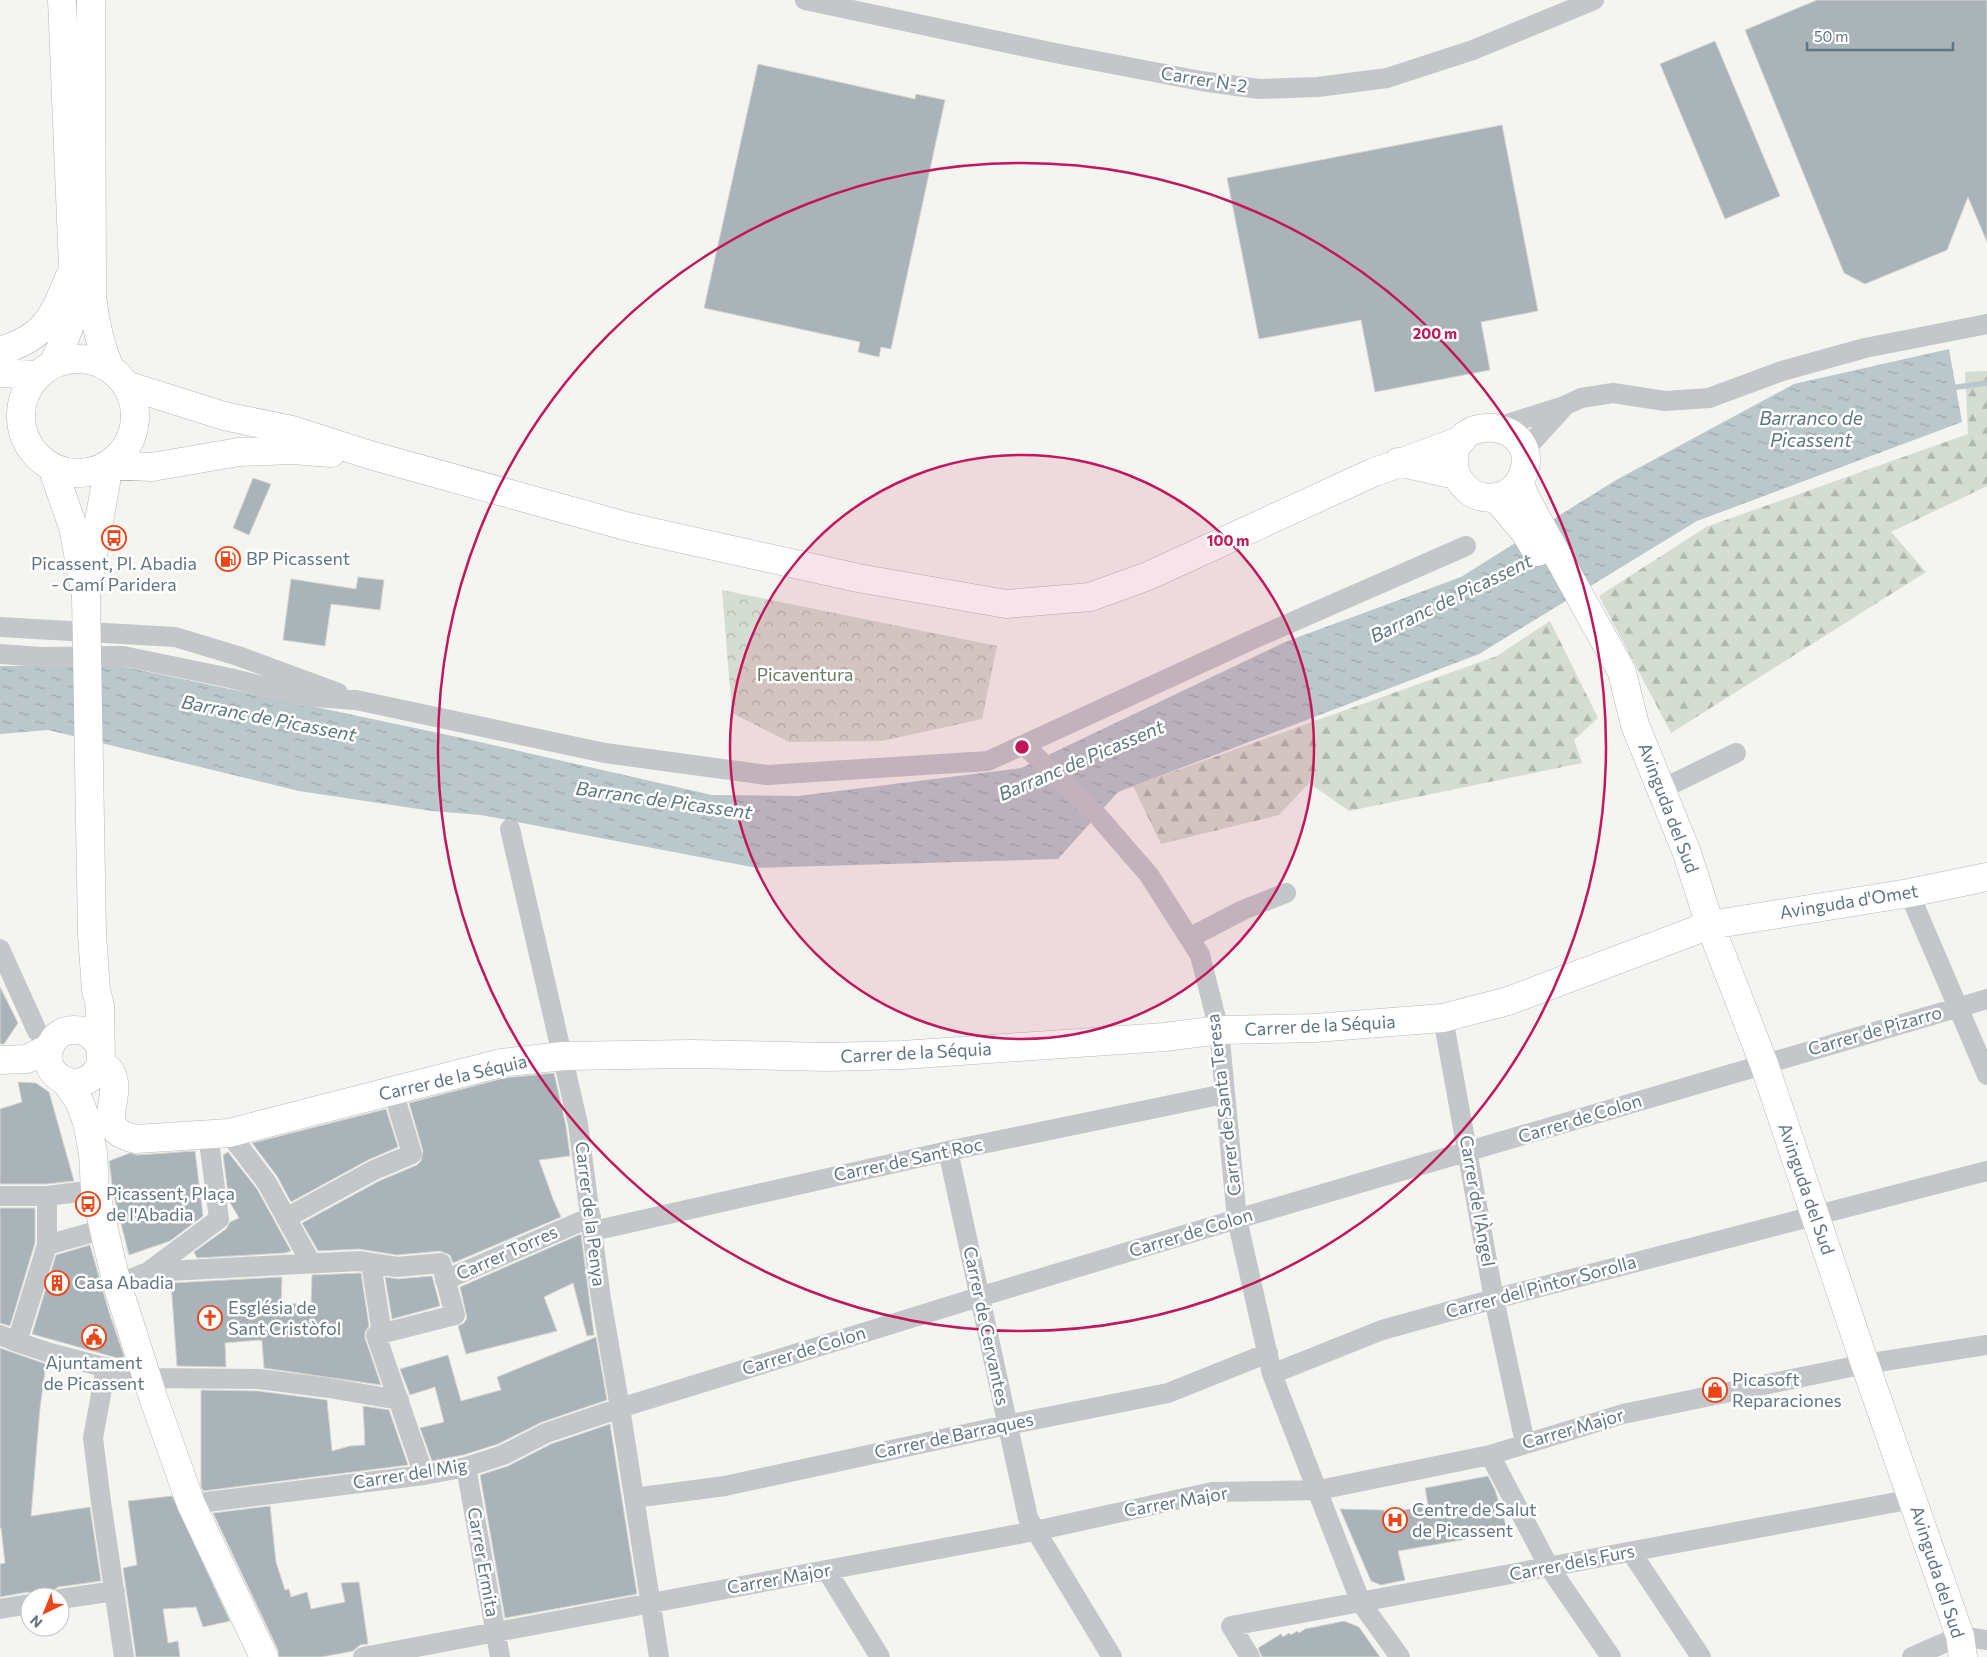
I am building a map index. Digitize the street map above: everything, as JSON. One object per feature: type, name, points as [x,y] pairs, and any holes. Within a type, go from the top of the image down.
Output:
[{"type":"street","points":[[62,0],[73,267],[77,287],[74,312],[65,339],[45,370],[27,389],[22,404],[20,421],[12,433],[52,467],[70,473],[90,472],[107,466],[120,456],[134,429],[135,414],[132,398],[101,346],[95,323],[92,297],[92,0]]},
{"type":"street","name":"Carrer N-2","points":[[805,0],[1069,56],[1201,81],[1259,89],[1318,87],[1387,78],[1473,50],[1594,0]]},
{"type":"street","points":[[0,351],[24,343],[42,330],[58,307],[73,267]]},
{"type":"street","points":[[1498,427],[1564,406],[1581,398],[1613,393],[1665,401],[1709,398],[1782,371],[1865,348],[1987,324]]},
{"type":"street","points":[[0,372],[45,370],[67,360],[82,359],[97,362],[118,377],[215,413],[292,430],[370,455],[628,527],[858,578],[1006,604],[1090,597],[1148,576],[1398,462],[1462,440],[1476,429],[1491,426],[1498,427],[1510,432],[1521,445],[1524,452],[1525,469],[1517,486],[1504,495],[1495,497],[1482,497],[1470,492],[1463,486],[1456,475],[1454,467],[1456,451],[1462,440]]},
{"type":"street","points":[[1524,452],[1564,406]]},
{"type":"street","points":[[107,466],[152,467],[239,452],[292,450],[370,455]]},
{"type":"street","points":[[1398,462],[1456,475]]},
{"type":"street","points":[[68,1063],[100,1006],[96,990],[92,934],[86,596],[96,529],[106,482],[107,466]]},
{"type":"street","points":[[52,467],[73,527],[86,596]]},
{"type":"street","points":[[96,529],[129,481],[152,467]]},
{"type":"street","name":"Avinguda del Sud","points":[[1519,482],[1531,525],[1574,618],[1612,674],[1662,789],[1687,853],[1710,924],[1764,1064],[1865,1364],[1913,1499],[1961,1647]]},
{"type":"street","name":"Avinguda del Sud","points":[[1495,497],[1531,525]]},
{"type":"street","points":[[0,654],[41,657],[123,656],[230,678],[302,696],[356,700],[605,752],[767,774],[988,761],[1258,637],[1466,546]]},
{"type":"street","points":[[0,627],[175,637],[238,656],[356,700]]},
{"type":"street","name":"Carrer de Santa Teresa","points":[[1024,746],[1097,815],[1149,875],[1200,956],[1219,1030],[1237,1219],[1272,1374],[1319,1490],[1361,1602],[1400,1657]]},
{"type":"street","points":[[1662,789],[1736,753]]},
{"type":"street","name":"Carrer de la Penya","points":[[510,829],[578,1124],[600,1299],[620,1408],[659,1657]]},
{"type":"street","name":"Avinguda d'Omet","points":[[1710,924],[1909,893],[1987,877]]},
{"type":"street","points":[[1189,938],[1243,910],[1286,893]]},
{"type":"street","points":[[1909,893],[1987,1075]]},
{"type":"street","name":"Carrer de la Séquia","points":[[68,1063],[110,1071],[113,1082],[112,1123],[115,1131],[122,1136],[136,1139],[218,1134],[501,1063],[563,1056],[691,1054],[828,1057],[902,1055],[1165,1037],[1219,1030],[1315,1028],[1443,1018],[1508,1001],[1710,924]]},
{"type":"street","points":[[0,949],[37,1031],[68,1063],[87,1122],[95,1190],[104,1229],[146,1378],[191,1504],[264,1657]]},
{"type":"street","points":[[68,1063],[88,1004],[96,990]]},
{"type":"street","name":"Carrer de Pizarro","points":[[1764,1064],[1987,999]]},
{"type":"street","name":"Carrer de l'Àngel","points":[[1443,1018],[1469,1152],[1494,1299],[1526,1443]]},
{"type":"street","points":[[0,1060],[68,1063]]},
{"type":"street","name":"Carrer de Colon","points":[[620,1408],[1237,1219],[1764,1064]]},
{"type":"street","points":[[286,1218],[374,1170],[412,1154],[393,1091]]},
{"type":"street","name":"Carrer de Sant Roc","points":[[592,1224],[1224,1094]]},
{"type":"street","points":[[218,1134],[267,1182],[311,1263]]},
{"type":"street","points":[[118,1284],[148,1272],[219,1219],[218,1134]]},
{"type":"street","name":"Carrer de Cervantes","points":[[948,1151],[1028,1518],[1112,1657]]},
{"type":"street","name":"Carrer del Pintor Sorolla","points":[[1272,1374],[1382,1330],[1494,1299],[1987,1171]]},
{"type":"street","points":[[0,1196],[47,1196],[95,1190]]},
{"type":"street","points":[[47,1196],[47,1245],[9,1339],[50,1353],[146,1378],[259,1379],[329,1388],[398,1400]]},
{"type":"street","name":"Carrer Torres","points":[[382,1334],[454,1315],[446,1280],[592,1224]]},
{"type":"street","points":[[47,1245],[104,1229]]},
{"type":"street","points":[[148,1272],[359,1261],[397,1267],[441,1264],[446,1280]]},
{"type":"street","points":[[371,1263],[382,1334],[376,1335],[424,1475]]},
{"type":"street","name":"Carrer Major","points":[[363,1657],[1035,1531],[1212,1492],[1319,1490],[1490,1455],[1623,1414],[1865,1364],[1987,1345]]},
{"type":"street","name":"Carrer de Barraques","points":[[634,1498],[725,1486],[1007,1424],[1168,1393],[1268,1353]]},
{"type":"street","points":[[106,1367],[93,1438],[124,1657]]},
{"type":"street","name":"Carrer del Mig","points":[[191,1504],[424,1475],[466,1467],[503,1455],[546,1433],[620,1408]]},
{"type":"street","points":[[1490,1455],[1550,1568],[1611,1657]]},
{"type":"street","name":"Carrer Ermita","points":[[466,1467],[500,1657]]},
{"type":"street","name":"Carrer dels Furs","points":[[1250,1657],[1230,1626],[1913,1499]]},
{"type":"street","points":[[1631,1552],[1701,1657]]},
{"type":"street","points":[[827,1571],[880,1657]]},
{"type":"street","points":[[70,1598],[115,1591]]},
{"type":"street","points":[[0,1609],[20,1606]]},
{"type":"street","points":[[1912,1657],[1987,1640]]},
{"type":"green space","points":[[1987,371],[1987,486],[1891,532],[1926,572],[1671,733],[1599,596],[1706,527],[1968,434],[1965,372]]},
{"type":"green space","name":"Picaventura","points":[[722,590],[997,646],[982,719],[882,741],[789,742],[732,713]]},
{"type":"green space","points":[[1550,621],[1598,718],[1574,740],[1582,763],[1349,811],[1309,783],[1279,815],[1161,844],[1133,786],[1497,656]]},
{"type":"water","name":"Barranco de Picassent","points":[[1949,349],[1962,422],[1697,521],[1479,654],[1118,792],[1058,859],[757,868],[481,815],[432,811],[299,791],[48,730],[0,734],[0,666],[121,666],[462,738],[712,795],[798,796],[1021,768],[1285,642],[1461,577],[1616,480],[1794,384]]},
{"type":"building","points":[[1817,0],[1987,0],[1987,242],[1968,197],[1947,250],[1865,284],[1844,273],[1745,30]]},
{"type":"building","points":[[1715,41],[1780,196],[1725,219],[1660,64]]},
{"type":"building","points":[[758,64],[915,99],[916,94],[945,100],[891,349],[881,347],[879,357],[858,352],[860,342],[704,308]]},
{"type":"building","points":[[1502,125],[1538,311],[1481,322],[1490,370],[1375,392],[1361,320],[1259,339],[1227,178]]},
{"type":"building","points":[[253,478],[271,484],[249,535],[233,528]]},
{"type":"building","points":[[358,577],[384,580],[380,610],[331,604],[325,646],[283,640],[291,579],[356,589]]},
{"type":"building","points":[[0,987],[18,1023],[4,1044],[0,1044]]},
{"type":"building","points":[[554,1073],[566,1126],[570,1156],[539,1160],[561,1217],[453,1263],[450,1255],[440,1251],[397,1255],[359,1249],[318,1251],[302,1223],[379,1181],[417,1165],[421,1161],[423,1151],[409,1103],[504,1078]]},
{"type":"building","points":[[18,1082],[36,1083],[49,1092],[74,1181],[46,1184],[0,1184],[0,1109],[22,1102]]},
{"type":"building","points":[[386,1109],[398,1147],[368,1160],[291,1202],[277,1176],[252,1143]]},
{"type":"building","points":[[195,1151],[203,1216],[170,1241],[129,1255],[113,1192],[109,1161],[130,1153],[137,1155]]},
{"type":"building","points":[[228,1152],[257,1189],[291,1251],[285,1253],[197,1258],[194,1252],[226,1229],[230,1222],[239,1218],[229,1201],[223,1155]]},
{"type":"building","points":[[0,1208],[35,1208],[35,1243],[10,1326],[0,1323]]},
{"type":"building","points":[[581,1234],[594,1335],[587,1336],[573,1283],[544,1297],[557,1331],[466,1354],[458,1326],[464,1323],[467,1318],[460,1287]]},
{"type":"building","points":[[90,1245],[124,1356],[121,1359],[32,1334],[56,1255]]},
{"type":"building","points":[[361,1273],[369,1326],[365,1332],[365,1338],[381,1385],[264,1368],[262,1341],[260,1340],[225,1343],[226,1367],[177,1366],[171,1283],[282,1277],[281,1303],[311,1305],[312,1275]]},
{"type":"building","points":[[432,1276],[440,1306],[392,1319],[385,1277],[398,1279]]},
{"type":"building","points":[[596,1337],[607,1400],[542,1422],[498,1444],[463,1455],[432,1461],[420,1428],[444,1422],[435,1387],[410,1395],[400,1369],[448,1355],[461,1401],[501,1390],[497,1377]]},
{"type":"building","points":[[0,1348],[46,1364],[40,1408],[31,1516],[90,1507],[101,1581],[58,1587],[20,1587],[20,1593],[0,1597],[0,1564],[5,1563],[0,1529]]},
{"type":"building","points":[[201,1390],[258,1391],[327,1400],[332,1451],[350,1446],[365,1445],[363,1406],[389,1410],[408,1465],[203,1491],[201,1486]]},
{"type":"building","points":[[610,1424],[637,1594],[505,1618],[480,1475],[508,1466],[551,1444]]},
{"type":"building","points":[[1488,1476],[1495,1490],[1508,1532],[1398,1551],[1405,1580],[1381,1585],[1371,1581],[1340,1509],[1384,1510],[1385,1514],[1428,1505],[1425,1488]]},
{"type":"building","points":[[172,1496],[230,1621],[203,1627],[196,1607],[163,1609],[168,1643],[178,1641],[180,1657],[136,1657],[123,1568],[137,1565],[128,1501]]},
{"type":"building","points":[[270,1506],[276,1562],[285,1590],[289,1589],[291,1597],[307,1592],[311,1609],[345,1602],[341,1583],[359,1582],[368,1644],[360,1645],[353,1651],[322,1657],[279,1657],[278,1650],[213,1513]]},
{"type":"building","points":[[1344,1621],[1359,1627],[1380,1657],[1262,1657],[1258,1648],[1281,1634],[1283,1637],[1289,1633],[1291,1635],[1297,1631],[1299,1633],[1305,1629]]},
{"type":"waterway","name":"Barranc de Picassent","points":[[1950,388],[1987,383]]},
{"type":"place","name":"Picassent, Pl. Abadia - Camí Paridera","points":[[114,538]]},
{"type":"place","name":"BP Picassent","points":[[228,559]]},
{"type":"place","name":"Picassent, Plaça de l'Abadia","points":[[88,1204]]},
{"type":"place","name":"Casa Abadia","points":[[57,1283]]},
{"type":"place","name":"Església de Sant Cristòfol","points":[[210,1318]]},
{"type":"place","name":"Ajuntament de Picassent","points":[[94,1337]]},
{"type":"place","name":"Picasoft Reparaciones","points":[[1715,1390]]},
{"type":"place","name":"Centre de Salut de Picassent","points":[[1395,1520]]}]
